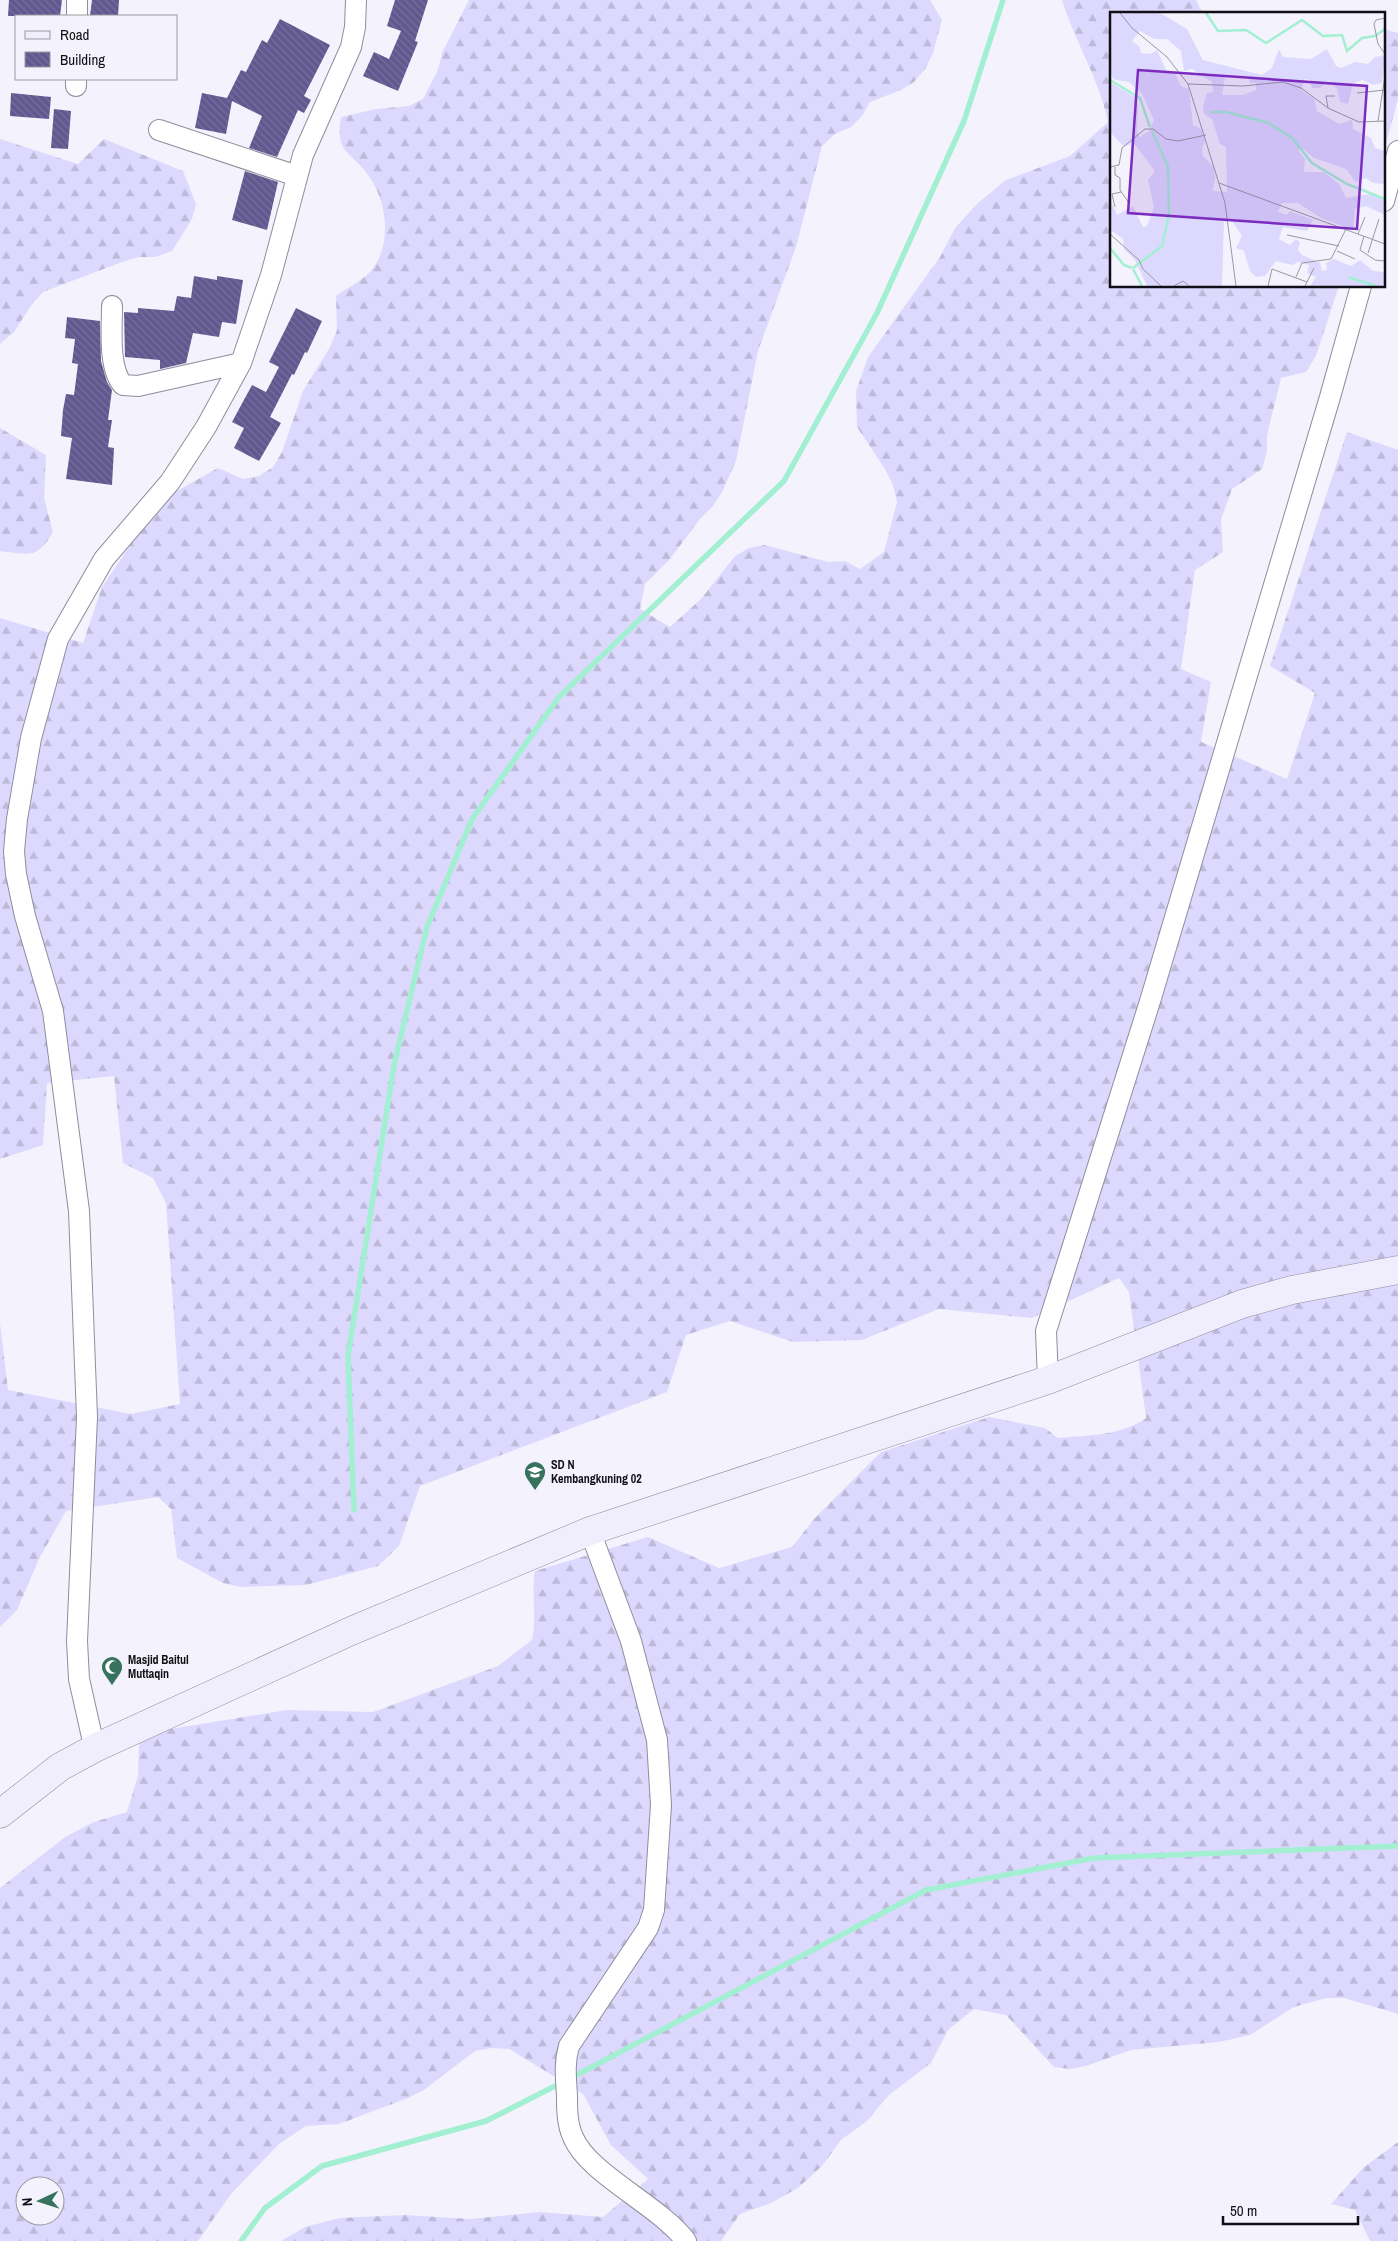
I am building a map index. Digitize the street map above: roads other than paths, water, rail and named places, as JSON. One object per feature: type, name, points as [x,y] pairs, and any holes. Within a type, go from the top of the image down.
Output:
[{"type":"street","points":[[77,0],[77,15]]},
{"type":"street","points":[[96,1747],[92,1737],[80,1679],[77,1642],[87,1417],[79,1211],[53,1011],[25,916],[16,874],[14,851],[17,819],[31,738],[58,639],[104,559],[170,482],[206,427],[241,363],[271,275],[303,155],[351,47],[355,27],[356,0]]},
{"type":"street","points":[[159,130],[297,176]]},
{"type":"street","points":[[1386,194],[1398,151]]},
{"type":"street","points":[[1048,1380],[1046,1331],[1151,998],[1330,397],[1359,288]]},
{"type":"street","points":[[112,306],[111,344],[114,361],[123,385],[138,386],[241,363]]},
{"type":"street","points":[[0,1814],[60,1767],[96,1747],[351,1631],[590,1531],[1048,1380],[1242,1304],[1292,1290],[1398,1270]]},
{"type":"street","points":[[590,1531],[630,1641],[657,1740],[661,1805],[654,1910],[648,1928],[569,2046],[565,2060],[568,2114],[573,2137],[579,2149],[594,2164],[646,2204],[686,2241]]},
{"type":"waterway","points":[[354,1510],[348,1356],[394,1065],[427,927],[472,819],[559,697],[784,481],[877,313],[964,121],[1003,0]]},
{"type":"waterway","points":[[571,2078],[926,1890],[1094,1858],[1398,1846]]},
{"type":"waterway","points":[[241,2241],[265,2208],[322,2166],[486,2121],[563,2082]]},
{"type":"place","name":"SD N Kembangkuning 02","points":[[535,1491]]},
{"type":"place","name":"Masjid Baitul Muttaqin","points":[[112,1686]]}]
